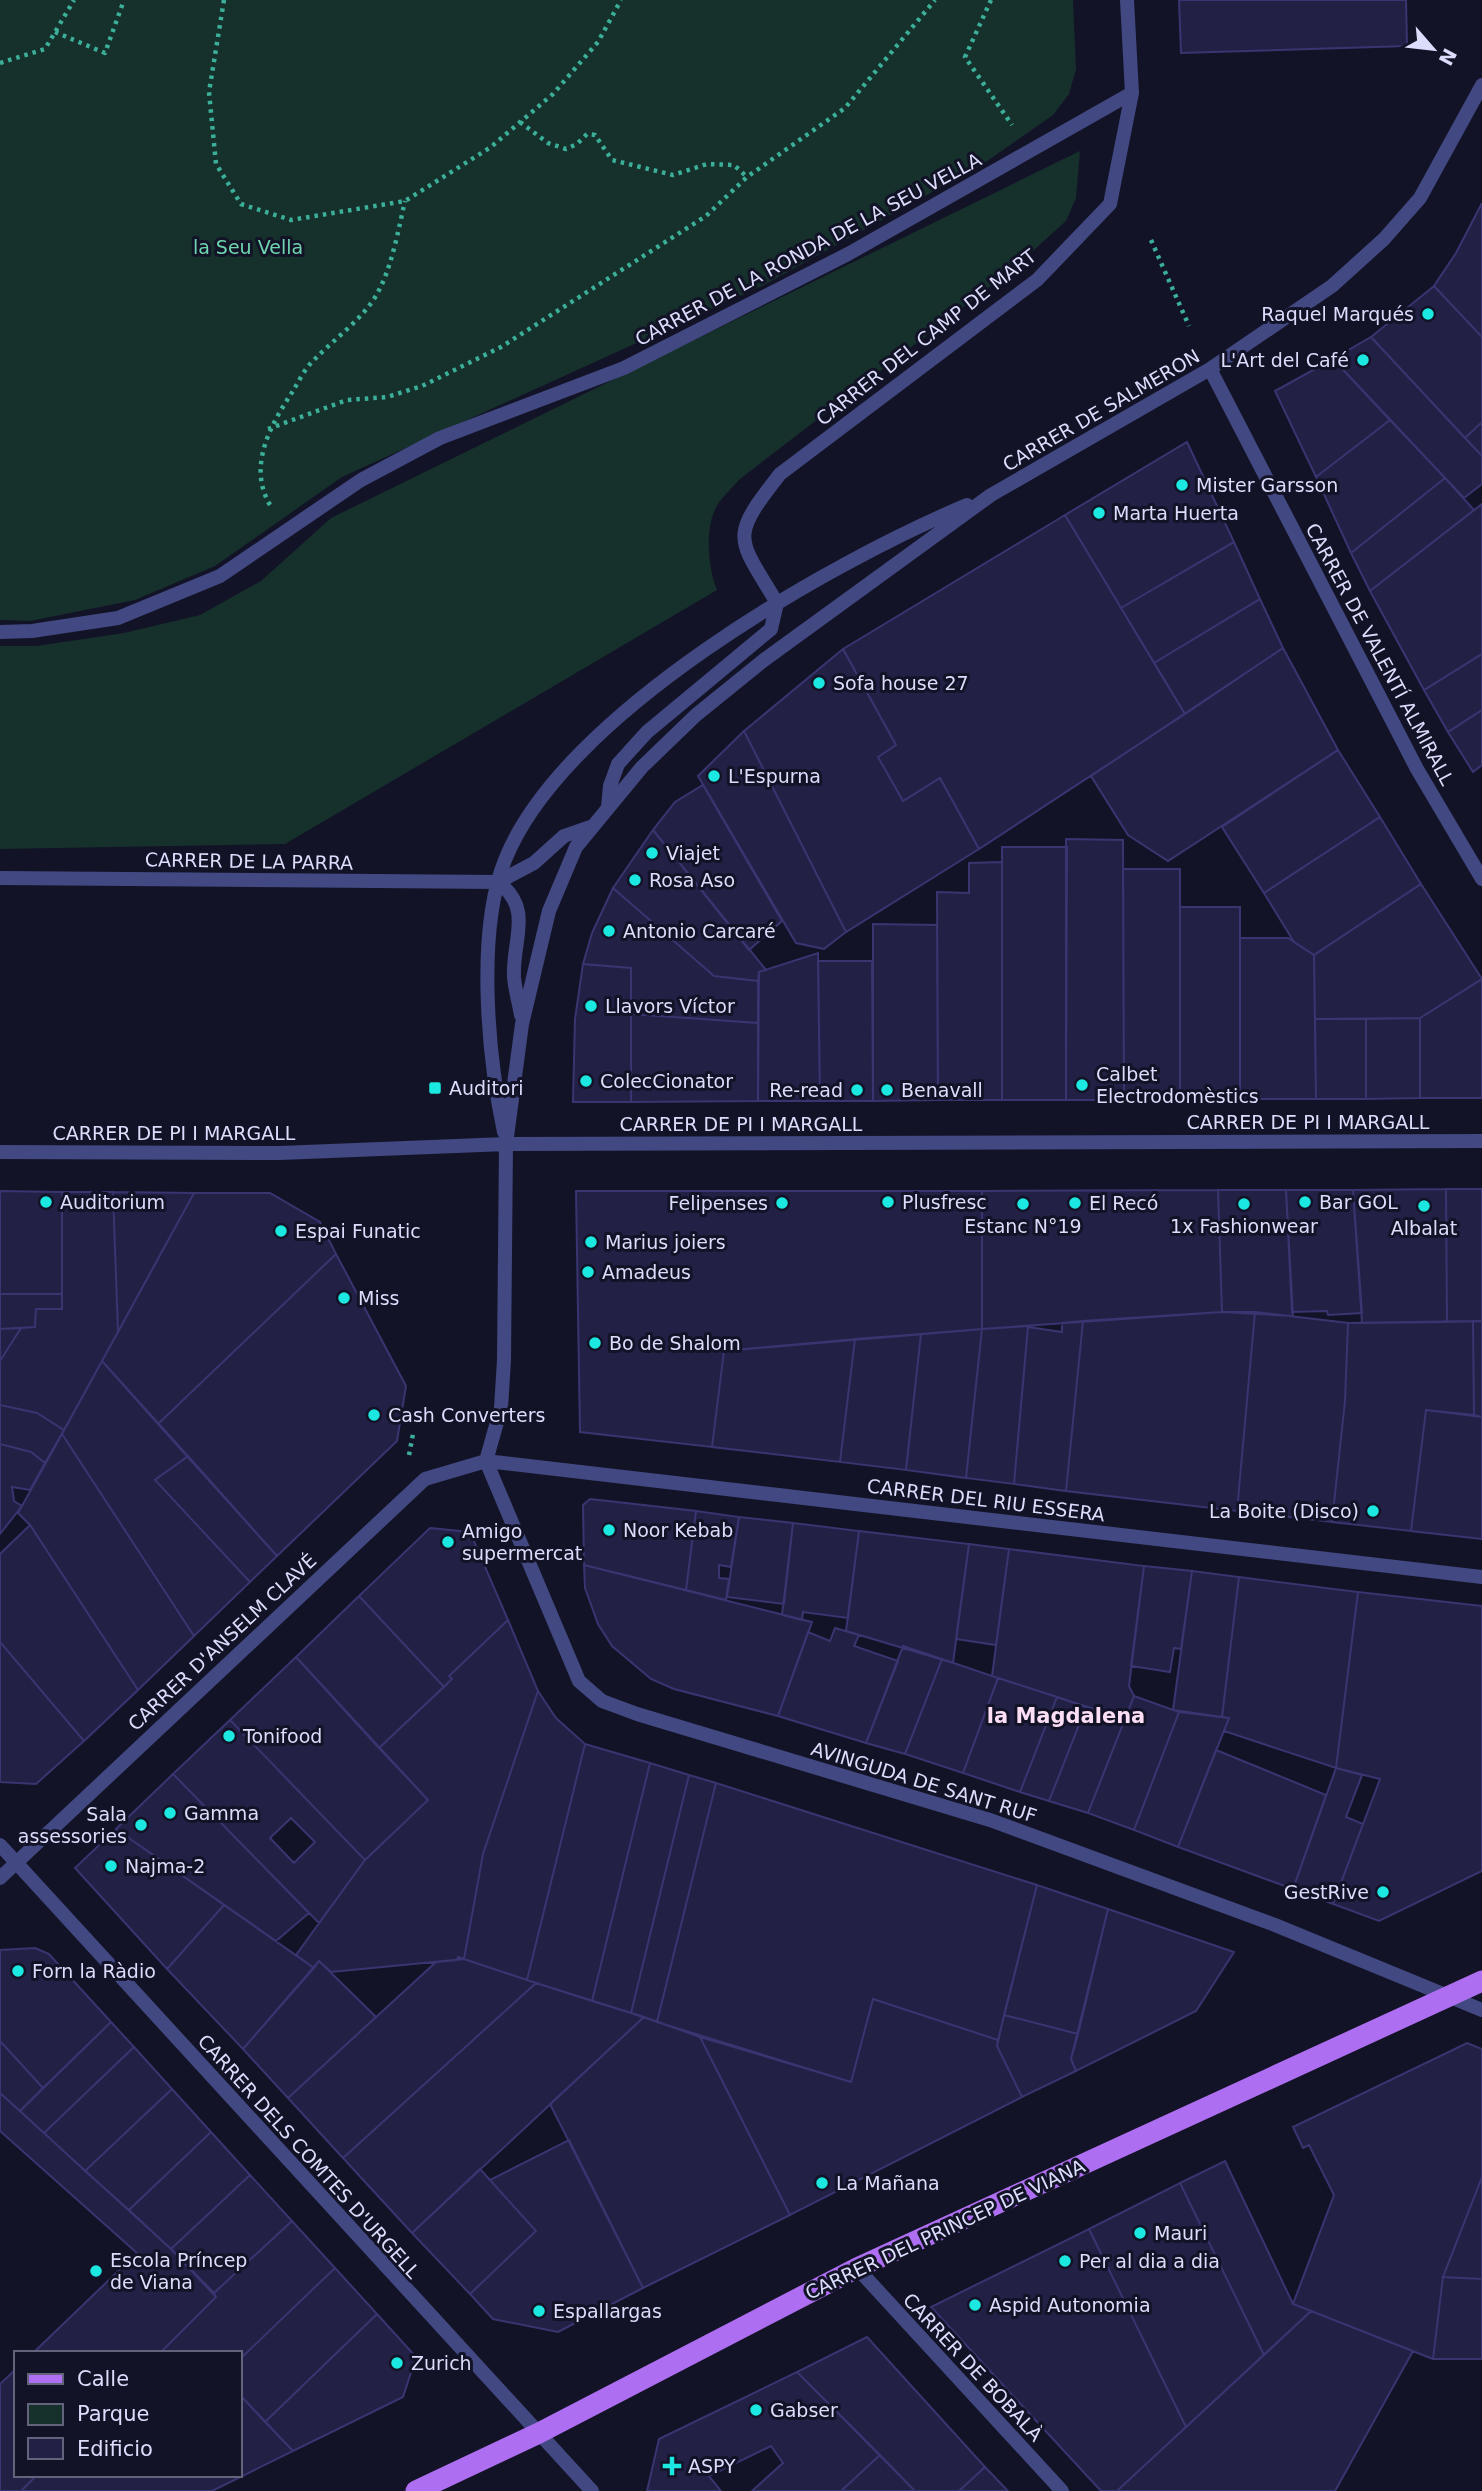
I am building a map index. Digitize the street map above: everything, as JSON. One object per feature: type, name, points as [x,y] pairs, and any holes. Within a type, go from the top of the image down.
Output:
[{"type":"main road","name":"CARRER DEL PRINCEP DE VIANA","points":[[416,2491],[539,2433],[857,2268],[1446,1995],[1482,1981]]},
{"type":"street","name":"CARRER DEL CAMP DE MART","points":[[777,603],[744,550],[743,532],[750,512],[780,474],[1037,279],[1110,204],[1132,93],[1127,0]]},
{"type":"street","name":"CARRER DE SALMERON","points":[[506,1144],[522,1024],[548,911],[576,847],[642,767],[696,715],[764,660],[991,495],[1210,369],[1332,286],[1384,239],[1420,198],[1482,85]]},
{"type":"street","name":"CARRER DE LA RONDA DE LA SEU VELLA","points":[[0,632],[32,631],[118,618],[220,576],[361,480],[440,438],[624,368],[848,254],[1132,93]]},
{"type":"street","name":"CARRER DE VALENTÍ ALMIRALL","points":[[1210,369],[1417,769],[1482,879]]},
{"type":"street","name":"CARRER DE SALMERON","points":[[506,1144],[494,1082],[487,967],[498,882],[506,858],[526,822],[569,765],[647,692],[777,603],[929,521],[991,495]]},
{"type":"street","name":"CARRER DE SALMERON","points":[[608,807],[610,786],[618,764],[647,732],[771,629],[777,603]]},
{"type":"street","name":"CARRER DE SALMERON","points":[[498,882],[534,863],[564,836],[591,827]]},
{"type":"street","name":"CARRER DE LA PARRA","points":[[0,878],[498,882]]},
{"type":"street","name":"CARRER DE SALMERON","points":[[498,882],[510,892],[520,912],[514,976],[522,1024]]},
{"type":"street","name":"CARRER DE PI I MARGALL","points":[[0,1152],[280,1153],[506,1144],[1482,1141]]},
{"type":"street","points":[[486,1461],[501,1408],[506,1144]]},
{"type":"street","name":"CARRER DEL RIU ESSERA","points":[[486,1461],[1482,1577]]},
{"type":"street","name":"CARRER D'ANSELM CLAVÉ","points":[[0,1878],[425,1479],[486,1461]]},
{"type":"street","name":"AVINGUDA DE SANT RUF","points":[[486,1461],[579,1681],[603,1701],[636,1714],[990,1820],[1275,1925],[1482,2010]]},
{"type":"street","name":"CARRER DELS COMTES D'URGELL","points":[[0,1845],[592,2491]]},
{"type":"street","name":"CARRER DE BOBALÀ","points":[[857,2268],[1062,2491]]},
{"type":"path","points":[[0,63],[45,49],[74,0]]},
{"type":"path","points":[[55,32],[105,53],[124,0]]},
{"type":"path","points":[[224,0],[209,92],[216,164],[241,204],[290,220],[405,201],[491,147],[553,94],[598,42],[621,0]]},
{"type":"path","points":[[268,429],[347,400],[387,397],[422,386],[501,347],[706,216],[747,177],[845,108],[935,0]]},
{"type":"path","points":[[991,0],[965,57],[1015,129]]},
{"type":"path","points":[[520,122],[548,143],[566,149],[577,144],[587,134],[595,135],[612,160],[643,170],[673,175],[707,164],[734,165],[747,177]]},
{"type":"path","points":[[286,533],[262,486],[261,462],[268,429],[311,362],[353,323],[377,294],[394,248],[405,201]]},
{"type":"path","points":[[1151,240],[1189,326]]},
{"type":"green space","name":"la Seu Vella","points":[[0,0],[1073,0],[1076,69],[1069,94],[1053,115],[983,164],[764,285],[342,477],[215,566],[135,600],[30,621],[0,620]]},
{"type":"green space","points":[[1080,151],[1076,198],[1066,221],[1013,269],[740,479],[723,497],[714,513],[709,535],[711,570],[717,590],[285,844],[0,849],[0,646],[36,646],[124,633],[200,615],[261,581],[331,518]]},
{"type":"building","points":[[1179,0],[1406,0],[1407,46],[1181,53]]},
{"type":"building","points":[[1482,203],[1482,337],[1434,286],[1456,253]]},
{"type":"building","points":[[1434,286],[1482,337],[1482,422],[1465,438],[1371,337]]},
{"type":"building","points":[[1371,337],[1482,456],[1482,484],[1464,498],[1333,359]]},
{"type":"building","points":[[1333,359],[1390,420],[1316,477],[1275,391]]},
{"type":"building","points":[[1390,420],[1445,478],[1351,553],[1316,477]]},
{"type":"building","points":[[1482,422],[1482,456],[1465,438]]},
{"type":"building","points":[[1187,442],[1234,542],[1121,608],[1065,515]]},
{"type":"building","points":[[1445,478],[1474,510],[1370,591],[1351,553]]},
{"type":"building","points":[[1482,504],[1482,654],[1424,690],[1370,591]]},
{"type":"building","points":[[1065,515],[1185,714],[979,849],[940,778],[903,801],[878,757],[896,745],[843,649]]},
{"type":"building","points":[[1234,542],[1260,599],[1154,663],[1121,608]]},
{"type":"building","points":[[1260,599],[1283,648],[1185,714],[1154,663]]},
{"type":"building","points":[[1283,648],[1338,750],[1168,861],[1128,835],[1091,776]]},
{"type":"building","points":[[843,649],[896,745],[878,757],[903,801],[940,778],[979,849],[846,932],[744,731]]},
{"type":"building","points":[[1482,654],[1482,710],[1448,732],[1424,690]]},
{"type":"building","points":[[1482,710],[1482,765],[1473,772],[1448,732]]},
{"type":"building","points":[[744,731],[846,932],[824,949],[796,943],[698,776]]},
{"type":"building","points":[[1338,750],[1380,817],[1264,893],[1222,827]]},
{"type":"building","points":[[703,785],[782,921],[749,950],[653,830],[675,802]]},
{"type":"building","points":[[1380,817],[1421,884],[1314,955],[1294,942],[1264,893]]},
{"type":"building","points":[[653,830],[766,970],[759,972],[758,981],[714,976],[613,888]]},
{"type":"building","points":[[1066,839],[1123,840],[1124,1100],[1066,1100]]},
{"type":"building","points":[[1002,847],[1067,847],[1066,1100],[1002,1100]]},
{"type":"building","points":[[1002,862],[1002,1100],[938,1100],[937,892],[969,893],[969,863]]},
{"type":"building","points":[[1123,869],[1180,869],[1180,1100],[1124,1100]]},
{"type":"building","points":[[1421,884],[1482,979],[1420,1018],[1315,1019],[1314,955]]},
{"type":"building","points":[[613,888],[714,976],[758,981],[758,1023],[631,1014],[631,968],[583,964],[592,933]]},
{"type":"building","points":[[1180,907],[1240,907],[1240,1099],[1180,1100]]},
{"type":"building","points":[[873,924],[937,925],[938,1100],[873,1101]]},
{"type":"building","points":[[1240,938],[1288,938],[1314,955],[1316,1099],[1240,1099]]},
{"type":"building","points":[[818,953],[820,1101],[758,1101],[759,972]]},
{"type":"building","points":[[818,961],[872,961],[873,1101],[820,1101]]},
{"type":"building","points":[[583,964],[631,968],[631,1102],[573,1102],[575,1019]]},
{"type":"building","points":[[1482,979],[1482,1098],[1420,1098],[1420,1018]]},
{"type":"building","points":[[631,1014],[758,1023],[758,1101],[631,1102]]},
{"type":"building","points":[[1420,1018],[1420,1098],[1366,1099],[1366,1019]]},
{"type":"building","points":[[1315,1019],[1366,1019],[1366,1099],[1316,1099]]},
{"type":"building","points":[[1446,1189],[1447,1322],[1362,1323],[1353,1190]]},
{"type":"building","points":[[1446,1189],[1482,1189],[1482,1321],[1447,1322]]},
{"type":"building","points":[[1218,1190],[1222,1312],[982,1329],[982,1191]]},
{"type":"building","points":[[1218,1190],[1286,1190],[1293,1316],[1222,1312]]},
{"type":"building","points":[[1286,1190],[1353,1190],[1362,1313],[1328,1315],[1327,1311],[1292,1312]]},
{"type":"building","points":[[0,1191],[62,1192],[62,1294],[0,1294]]},
{"type":"building","points":[[576,1191],[982,1191],[982,1329],[724,1351],[712,1447],[580,1432]]},
{"type":"building","points":[[62,1192],[113,1192],[118,1332],[64,1430],[37,1413],[0,1405],[0,1361],[21,1328],[35,1327],[36,1309],[62,1309]]},
{"type":"building","points":[[113,1192],[194,1193],[118,1332]]},
{"type":"building","points":[[194,1193],[270,1193],[320,1222],[336,1254],[158,1424],[102,1361]]},
{"type":"building","points":[[336,1254],[406,1386],[397,1441],[277,1556],[158,1424]]},
{"type":"building","points":[[0,1294],[62,1294],[62,1309],[36,1309],[35,1327],[0,1329]]},
{"type":"building","points":[[1255,1312],[1237,1511],[1066,1491],[1083,1321]]},
{"type":"building","points":[[1255,1312],[1348,1323],[1345,1401],[1332,1522],[1237,1511]]},
{"type":"building","points":[[1083,1321],[1066,1491],[1014,1484],[1028,1327],[1062,1332],[1062,1323]]},
{"type":"building","points":[[1473,1321],[1482,1321],[1482,1417],[1474,1415]]},
{"type":"building","points":[[1473,1321],[1474,1415],[1426,1410],[1411,1531],[1332,1522],[1345,1401],[1348,1323]]},
{"type":"building","points":[[1028,1326],[1014,1484],[966,1478],[982,1329]]},
{"type":"building","points":[[21,1328],[0,1361],[0,1329]]},
{"type":"building","points":[[982,1329],[966,1478],[906,1470],[921,1334]]},
{"type":"building","points":[[921,1334],[906,1470],[840,1462],[855,1339]]},
{"type":"building","points":[[855,1339],[840,1462],[712,1447],[724,1351]]},
{"type":"building","points":[[102,1361],[188,1456],[155,1480],[250,1582],[194,1636],[62,1434]]},
{"type":"building","points":[[0,1405],[37,1413],[64,1430],[45,1463],[31,1452],[0,1444]]},
{"type":"building","points":[[1426,1410],[1482,1417],[1482,1539],[1411,1531]]},
{"type":"building","points":[[62,1434],[194,1636],[138,1690],[30,1525],[18,1513]]},
{"type":"building","points":[[0,1444],[31,1452],[45,1463],[30,1490],[12,1487],[14,1501],[22,1506],[0,1534]]},
{"type":"building","points":[[188,1456],[277,1556],[250,1582],[155,1480]]},
{"type":"building","points":[[590,1499],[696,1511],[686,1590],[584,1565],[583,1505]]},
{"type":"building","points":[[696,1511],[739,1517],[731,1567],[719,1565],[719,1578],[729,1579],[726,1600],[686,1590]]},
{"type":"building","points":[[739,1517],[793,1523],[784,1604],[727,1597]]},
{"type":"building","points":[[793,1523],[859,1531],[848,1618],[803,1612],[802,1620],[782,1615]]},
{"type":"building","points":[[30,1525],[138,1690],[84,1741],[0,1642],[0,1554]]},
{"type":"building","points":[[430,1528],[470,1532],[508,1620],[449,1676],[452,1679],[444,1687],[359,1596]]},
{"type":"building","points":[[859,1531],[969,1544],[953,1663],[846,1631]]},
{"type":"building","points":[[969,1544],[1009,1549],[996,1645],[956,1639]]},
{"type":"building","points":[[1009,1549],[1144,1566],[1129,1686],[1134,1696],[1125,1719],[992,1676]]},
{"type":"building","points":[[584,1565],[812,1622],[778,1716],[674,1689],[651,1679],[612,1646],[598,1624],[585,1588]]},
{"type":"building","points":[[1144,1566],[1192,1571],[1181,1649],[1174,1648],[1170,1672],[1131,1666]]},
{"type":"building","points":[[1192,1571],[1239,1577],[1222,1717],[1173,1710]]},
{"type":"building","points":[[1239,1577],[1358,1592],[1336,1768],[1224,1731],[1229,1718],[1222,1717]]},
{"type":"building","points":[[1358,1592],[1482,1606],[1482,1871],[1379,1921],[1333,1904],[1380,1779],[1336,1768]]},
{"type":"building","points":[[359,1596],[444,1687],[379,1748],[296,1657]]},
{"type":"building","points":[[508,1620],[538,1691],[483,1854],[464,1959],[331,1972],[319,1961],[314,1968],[296,1955],[365,1860],[428,1800],[379,1748],[452,1679],[449,1676]]},
{"type":"building","points":[[835,1628],[859,1635],[854,1646],[898,1661],[866,1743],[778,1716],[808,1632],[830,1641]]},
{"type":"building","points":[[0,1642],[84,1741],[36,1784],[0,1782]]},
{"type":"building","points":[[903,1646],[942,1659],[905,1754],[866,1743]]},
{"type":"building","points":[[296,1657],[428,1800],[365,1860],[230,1720]]},
{"type":"building","points":[[942,1659],[998,1678],[963,1773],[905,1754]]},
{"type":"building","points":[[998,1678],[1057,1697],[1020,1792],[963,1773]]},
{"type":"building","points":[[538,1691],[556,1718],[585,1744],[527,1980],[464,1959],[483,1854]]},
{"type":"building","points":[[1134,1696],[1179,1712],[1134,1830],[1088,1813]]},
{"type":"building","points":[[1057,1697],[1086,1707],[1049,1801],[1020,1792]]},
{"type":"building","points":[[1086,1707],[1125,1719],[1088,1813],[1049,1801]]},
{"type":"building","points":[[1179,1712],[1229,1718],[1178,1847],[1134,1830]]},
{"type":"building","points":[[230,1720],[365,1860],[319,1923],[173,1774]],"holes":[[[291,1818],[315,1842],[294,1863],[270,1838]]]},
{"type":"building","points":[[585,1744],[650,1763],[592,2001],[527,1980]]},
{"type":"building","points":[[1216,1750],[1326,1795],[1293,1889],[1178,1847]]},
{"type":"building","points":[[650,1763],[689,1775],[631,2013],[592,2001]]},
{"type":"building","points":[[1336,1768],[1362,1775],[1346,1817],[1363,1824],[1333,1904],[1293,1889]]},
{"type":"building","points":[[173,1774],[309,1913],[276,1941],[116,1829]]},
{"type":"building","points":[[689,1775],[716,1783],[657,2022],[631,2013]]},
{"type":"building","points":[[716,1783],[1037,1885],[998,2040],[873,1999],[851,2082],[657,2022]]},
{"type":"building","points":[[116,1829],[224,1905],[167,1969],[75,1868]]},
{"type":"building","points":[[1037,1885],[1108,1909],[1078,2034],[1004,2015]]},
{"type":"building","points":[[224,1905],[314,1968],[243,2049],[167,1969]]},
{"type":"building","points":[[1108,1909],[1234,1952],[1196,2011],[1076,2071],[1071,2059]]},
{"type":"building","points":[[35,1948],[49,1954],[111,2022],[43,2088],[0,2041],[0,1950]]},
{"type":"building","points":[[458,1957],[536,1983],[343,2158],[288,2098],[436,1962],[457,1960]]},
{"type":"building","points":[[319,1961],[376,2017],[288,2098],[243,2049]]},
{"type":"building","points":[[536,1983],[644,2017],[412,2233],[343,2158]]},
{"type":"building","points":[[873,1999],[998,2040],[997,2046],[1022,2097],[790,2215],[700,2037],[851,2082]]},
{"type":"building","points":[[1004,2015],[1078,2034],[1071,2059],[1076,2071],[1022,2097],[997,2046]]},
{"type":"building","points":[[644,2017],[700,2037],[790,2215],[643,2288],[550,2104]]},
{"type":"building","points":[[111,2022],[134,2047],[44,2133],[20,2111]]},
{"type":"building","points":[[0,2041],[43,2088],[20,2111],[0,2093]]},
{"type":"building","points":[[1467,2043],[1482,2049],[1482,2177],[1443,2277],[1433,2359],[1293,2304],[1334,2195],[1309,2145],[1303,2148],[1293,2127]]},
{"type":"building","points":[[134,2047],[172,2089],[85,2171],[44,2133]]},
{"type":"building","points":[[172,2089],[211,2132],[129,2210],[85,2171]]},
{"type":"building","points":[[0,2093],[171,2249],[216,2297],[162,2351],[35,2351],[137,2253],[0,2131]]},
{"type":"building","points":[[211,2132],[250,2175],[171,2249],[129,2210]]},
{"type":"building","points":[[569,2140],[643,2288],[558,2332],[493,2319],[470,2294],[536,2231],[490,2180]]},
{"type":"building","points":[[1225,2161],[1293,2304],[1311,2311],[1264,2355],[1180,2183]]},
{"type":"building","points":[[480,2169],[536,2231],[470,2294],[412,2233]]},
{"type":"building","points":[[250,2175],[292,2221],[214,2293],[171,2249]]},
{"type":"building","points":[[1482,2177],[1482,2279],[1443,2277]]},
{"type":"building","points":[[1180,2183],[1264,2355],[1186,2427],[1089,2229]]},
{"type":"building","points":[[292,2221],[335,2268],[242,2357],[242,2351],[162,2351],[216,2297],[214,2293]]},
{"type":"building","points":[[1089,2229],[1186,2427],[1117,2491],[1101,2491],[931,2307]]},
{"type":"building","points":[[335,2268],[377,2314],[265,2422],[242,2397],[242,2357]]},
{"type":"building","points":[[1443,2277],[1482,2279],[1482,2359],[1433,2359]]},
{"type":"building","points":[[1311,2311],[1413,2351],[1335,2491],[1117,2491]]},
{"type":"building","points":[[377,2314],[416,2357],[403,2397],[293,2451],[265,2422]]},
{"type":"building","points":[[867,2337],[985,2467],[959,2491],[915,2491],[797,2372]]},
{"type":"building","points":[[14,2371],[14,2477],[35,2477],[21,2491],[0,2491],[0,2384]]},
{"type":"building","points":[[797,2372],[880,2455],[841,2491],[752,2491],[783,2463],[771,2446],[709,2476],[721,2491],[647,2491],[659,2439]]},
{"type":"building","points":[[242,2397],[293,2451],[242,2476]]},
{"type":"building","points":[[880,2455],[915,2491],[841,2491]]},
{"type":"building","points":[[985,2467],[1008,2491],[959,2491]]},
{"type":"building","points":[[35,2477],[240,2477],[212,2491],[21,2491]]},
{"type":"place","name":"Raquel Marqués","points":[[1428,314]]},
{"type":"place","name":"L'Art del Café","points":[[1363,360]]},
{"type":"place","name":"Mister Garsson","points":[[1182,485]]},
{"type":"place","name":"Marta Huerta","points":[[1099,513]]},
{"type":"place","name":"Sofa house 27","points":[[819,683]]},
{"type":"place","name":"L'Espurna","points":[[714,776]]},
{"type":"place","name":"Viajet","points":[[652,853]]},
{"type":"place","name":"Rosa Aso","points":[[635,880]]},
{"type":"place","name":"Antonio Carcaré","points":[[609,931]]},
{"type":"place","name":"Llavors Víctor","points":[[591,1006]]},
{"type":"place","name":"ColecCionator","points":[[586,1081]]},
{"type":"place","name":"Calbet Electrodomèstics","points":[[1082,1085]]},
{"type":"place","name":"Auditori","points":[[435,1088]]},
{"type":"place","name":"Re-read","points":[[857,1090]]},
{"type":"place","name":"Benavall","points":[[887,1090]]},
{"type":"place","name":"Auditorium","points":[[46,1202]]},
{"type":"place","name":"Plusfresc","points":[[888,1202]]},
{"type":"place","name":"Bar GOL","points":[[1305,1202]]},
{"type":"place","name":"Felipenses","points":[[782,1203]]},
{"type":"place","name":"El Recó","points":[[1075,1203]]},
{"type":"place","name":"Estanc N°19","points":[[1023,1204]]},
{"type":"place","name":"1x Fashionwear","points":[[1244,1204]]},
{"type":"place","name":"Albalat","points":[[1424,1206]]},
{"type":"place","name":"Espai Funatic","points":[[281,1231]]},
{"type":"place","name":"Marius joiers","points":[[591,1242]]},
{"type":"place","name":"Amadeus","points":[[588,1272]]},
{"type":"place","name":"Miss","points":[[344,1298]]},
{"type":"place","name":"Bo de Shalom","points":[[595,1343]]},
{"type":"place","name":"Cash Converters","points":[[374,1415]]},
{"type":"place","name":"La Boite (Disco)","points":[[1373,1511]]},
{"type":"place","name":"Noor Kebab","points":[[609,1530]]},
{"type":"place","name":"Amigo supermercat","points":[[448,1542]]},
{"type":"place","name":"Tonifood","points":[[229,1736]]},
{"type":"place","name":"Gamma","points":[[170,1813]]},
{"type":"place","name":"Sala assessories","points":[[141,1825]]},
{"type":"place","name":"Najma-2","points":[[111,1866]]},
{"type":"place","name":"GestRive","points":[[1383,1892]]},
{"type":"place","name":"Forn la Ràdio","points":[[18,1971]]},
{"type":"place","name":"La Mañana","points":[[822,2183]]},
{"type":"place","name":"Mauri","points":[[1140,2233]]},
{"type":"place","name":"Per al dia a dia","points":[[1065,2261]]},
{"type":"place","name":"Escola Príncep de Viana","points":[[96,2271]]},
{"type":"place","name":"Aspid Autonomia","points":[[975,2305]]},
{"type":"place","name":"Espallargas","points":[[539,2311]]},
{"type":"place","name":"Zurich","points":[[397,2363]]},
{"type":"place","name":"Gabser","points":[[756,2410]]},
{"type":"place","name":"ASPY","points":[[672,2466]]},
{"type":"district","name":"la Magdalena","points":[[1066,1716]]}]
